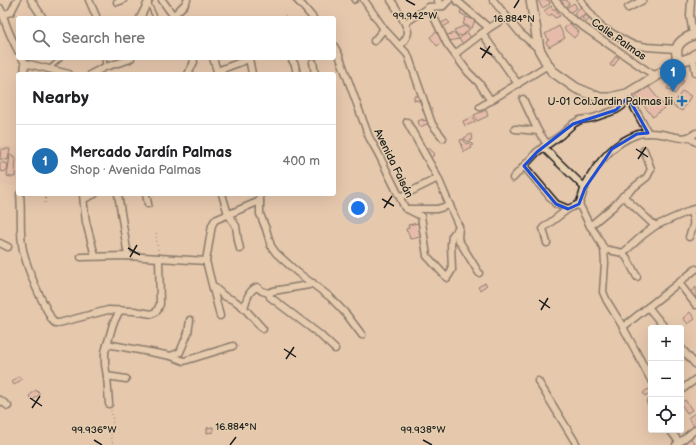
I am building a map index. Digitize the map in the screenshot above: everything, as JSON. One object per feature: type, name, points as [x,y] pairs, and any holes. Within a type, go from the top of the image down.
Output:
[{"type":"main road","points":[[531,0],[539,49],[552,71],[576,88],[600,98],[627,95],[679,62],[695,56]]},
{"type":"main road","points":[[679,62],[676,56],[676,49],[681,42],[695,35]]},
{"type":"street","points":[[4,14],[11,12],[17,0]]},
{"type":"street","points":[[31,0],[42,16]]},
{"type":"street","points":[[89,0],[96,16]]},
{"type":"street","points":[[162,0],[173,16]]},
{"type":"street","points":[[175,16],[187,0]]},
{"type":"street","points":[[297,0],[311,16]]},
{"type":"street","points":[[364,0],[384,29],[408,55],[432,124],[443,138]]},
{"type":"street","points":[[391,0],[405,23],[408,32],[407,37],[400,46]]},
{"type":"street","points":[[437,0],[443,6]]},
{"type":"street","points":[[443,6],[449,0]]},
{"type":"street","points":[[405,23],[428,8],[443,6],[453,0]]},
{"type":"street","points":[[456,0],[489,28]]},
{"type":"street","points":[[493,0],[520,33],[539,49]]},
{"type":"street","name":"Calle Palmas","points":[[555,0],[569,17],[656,76]]},
{"type":"street","points":[[581,0],[601,27],[631,44],[647,47],[676,49]]},
{"type":"street","points":[[628,8],[643,0]]},
{"type":"street","points":[[691,0],[690,16],[695,35]]},
{"type":"street","points":[[141,16],[149,1]]},
{"type":"street","points":[[0,8],[4,14],[6,25],[16,48]]},
{"type":"street","points":[[428,8],[447,44],[468,72],[479,83],[491,101]]},
{"type":"street","points":[[455,54],[489,28],[507,17]]},
{"type":"street","points":[[374,40],[384,29]]},
{"type":"street","points":[[482,33],[518,84]]},
{"type":"street","name":"Avenida Faisán","points":[[336,49],[340,55],[369,137],[405,208],[421,216],[427,256],[447,278],[452,270],[452,236],[459,227]]},
{"type":"street","points":[[695,56],[696,73]]},
{"type":"street","points":[[24,72],[23,60],[57,72]]},
{"type":"street","points":[[95,72],[105,67],[128,60]]},
{"type":"street","points":[[189,72],[194,60]]},
{"type":"street","points":[[214,60],[217,72]]},
{"type":"street","points":[[219,72],[247,60]]},
{"type":"street","points":[[249,60],[252,72]]},
{"type":"street","points":[[293,60],[296,72]]},
{"type":"street","points":[[313,62],[315,72]]},
{"type":"street","points":[[480,107],[548,65]]},
{"type":"street","points":[[627,95],[648,133]]},
{"type":"street","points":[[513,178],[537,152],[561,135],[573,124],[580,120],[593,118],[616,110],[622,106],[627,95]]},
{"type":"street","points":[[523,99],[545,146],[585,188]]},
{"type":"street","points":[[407,122],[438,178],[450,205],[459,227],[458,239],[479,273]]},
{"type":"street","points":[[515,129],[538,131]]},
{"type":"street","points":[[547,243],[543,228],[568,209],[579,204],[593,172],[612,149],[637,134],[661,134],[683,138],[690,137],[696,133]]},
{"type":"street","points":[[690,137],[696,142]]},
{"type":"street","points":[[590,226],[650,173],[651,170],[644,150]]},
{"type":"street","points":[[524,166],[556,204],[568,209]]},
{"type":"street","points":[[400,197],[438,178]]},
{"type":"street","points":[[20,196],[23,250],[36,290],[55,323],[108,310],[134,311],[152,314],[157,311],[160,304],[159,258]]},
{"type":"street","points":[[83,196],[86,222],[95,256]]},
{"type":"street","points":[[118,196],[128,256]]},
{"type":"street","points":[[146,196],[148,204]]},
{"type":"street","points":[[223,196],[228,214],[236,226],[240,249]]},
{"type":"street","points":[[624,196],[654,226]]},
{"type":"street","points":[[220,316],[206,260],[212,225],[216,220],[260,197],[260,214],[271,246],[276,253],[297,272],[330,297],[347,315],[362,335]]},
{"type":"street","points":[[579,204],[604,249],[605,263],[603,292],[607,302],[623,327],[648,374]]},
{"type":"street","points":[[405,208],[437,209],[450,205]]},
{"type":"street","points":[[623,253],[654,226],[693,209],[694,226],[689,237]]},
{"type":"street","points":[[0,243],[8,246]]},
{"type":"street","points":[[604,249],[623,253],[637,277]]},
{"type":"street","points":[[81,257],[128,256],[206,260]]},
{"type":"street","points":[[623,327],[696,269]]},
{"type":"street","points":[[679,283],[696,305]]},
{"type":"street","points":[[269,293],[273,290],[313,284]]},
{"type":"street","points":[[212,285],[224,296],[235,301],[244,308],[263,329]]},
{"type":"street","points":[[244,308],[248,294],[257,287],[262,291],[269,293],[270,297],[319,334],[335,349]]},
{"type":"street","points":[[648,307],[663,325]]},
{"type":"street","points":[[108,404],[105,352],[113,324],[120,310]]},
{"type":"street","points":[[171,356],[180,352],[188,334],[190,320]]},
{"type":"street","points":[[107,344],[171,356],[184,361],[233,346]]},
{"type":"street","points":[[684,351],[696,365]]},
{"type":"street","points":[[107,376],[126,379]]},
{"type":"street","points":[[684,388],[696,379]]},
{"type":"street","points":[[538,381],[577,445]]},
{"type":"street","points":[[0,400],[8,406]]},
{"type":"street","points":[[672,433],[677,444],[696,429]]},
{"type":"lane","points":[[149,1],[155,16]]},
{"type":"lane","points":[[48,69],[59,60]]},
{"type":"lane","points":[[104,60],[105,67]]},
{"type":"path","points":[[45,203],[46,196]]},
{"type":"path","points":[[156,232],[159,258]]},
{"type":"path","points":[[108,404],[113,420],[111,436],[113,445]]},
{"type":"highlighted area","points":[[628,97],[648,133],[637,134],[612,149],[585,188],[579,204],[568,209],[556,204],[524,166],[537,152],[573,124],[616,110]]},
{"type":"shaded area","points":[[685,66],[691,79],[673,103],[657,81]]},
{"type":"shaded area","points":[[0,145],[16,147],[16,186],[0,186]]},
{"type":"building","points":[[538,0],[549,0],[550,4],[542,8]]},
{"type":"building","points":[[560,0],[567,0],[569,4],[565,7]]},
{"type":"building","points":[[574,3],[577,8],[569,13],[566,8]]},
{"type":"building","points":[[551,6],[553,10],[555,8],[560,16],[555,18],[552,14],[548,16],[544,11]]},
{"type":"building","points":[[581,7],[586,13],[579,19],[574,13]]},
{"type":"building","points":[[462,8],[470,13],[465,16],[460,13]]},
{"type":"building","points":[[587,14],[591,18],[586,22],[582,18]]},
{"type":"building","points":[[466,17],[475,20],[472,28],[463,24]]},
{"type":"building","points":[[447,20],[450,23],[443,27],[440,24]]},
{"type":"building","points":[[569,23],[579,32],[574,38],[564,29]]},
{"type":"building","points":[[464,26],[470,29],[462,36],[458,36],[454,30]]},
{"type":"building","points":[[559,26],[565,38],[549,47],[546,42],[549,40],[545,34]]},
{"type":"building","points":[[437,31],[444,41],[437,46],[430,37]]},
{"type":"building","points":[[467,32],[471,38],[463,44],[459,39]]},
{"type":"building","points":[[455,33],[459,39],[449,41],[447,35]]},
{"type":"building","points":[[616,56],[619,58],[613,67],[610,65]]},
{"type":"building","points":[[675,76],[684,81],[675,94],[667,89]]},
{"type":"building","points":[[648,86],[665,107],[653,117],[636,96]]},
{"type":"building","name":"U-01 Col.Jardin Palmas Iii","points":[[682,91],[691,96],[682,111],[673,106]]},
{"type":"building","points":[[414,96],[420,96],[420,101],[414,100]]},
{"type":"building","points":[[486,110],[488,116],[477,121],[474,115]]},
{"type":"building","points":[[473,117],[475,122],[465,126],[463,121]]},
{"type":"building","points":[[423,119],[423,121],[427,120],[429,123],[420,127],[418,121]]},
{"type":"building","points":[[471,134],[473,139],[468,142],[464,138]]},
{"type":"building","points":[[463,139],[466,144],[471,143],[473,145],[471,146],[472,148],[464,152],[460,140]]},
{"type":"building","points":[[428,147],[435,154],[431,158],[425,150]]},
{"type":"building","points":[[1,149],[10,149],[8,160],[0,159]]},
{"type":"building","points":[[10,155],[13,155],[13,158],[16,158],[15,177],[7,176]]},
{"type":"building","points":[[0,162],[8,164],[5,172],[0,171]]},
{"type":"building","points":[[418,223],[421,237],[410,239],[406,229],[409,228],[408,225]]},
{"type":"building","points":[[485,283],[487,285],[480,290],[478,287]]},
{"type":"building","points":[[696,287],[696,299],[690,292]]},
{"type":"building","points":[[690,312],[695,319],[688,324],[683,318]]},
{"type":"building","points":[[19,376],[22,379],[14,385],[12,382]]},
{"type":"building","points":[[648,389],[648,394],[645,396],[643,393]]},
{"type":"building","points":[[36,390],[40,394],[33,400],[29,396]]},
{"type":"building","points":[[685,400],[692,410],[687,413],[684,408]]},
{"type":"building","points":[[695,413],[696,424],[694,426],[688,418]]},
{"type":"building","points":[[213,427],[213,432],[207,433],[207,428]]},
{"type":"building","points":[[689,436],[696,445],[685,445],[683,441]]},
{"type":"place","name":"Mercado Jardín Palmas","points":[[673,92]]},
{"type":"place","name":"U-01 Col.Jardin Palmas Iii","points":[[682,101]]}]
